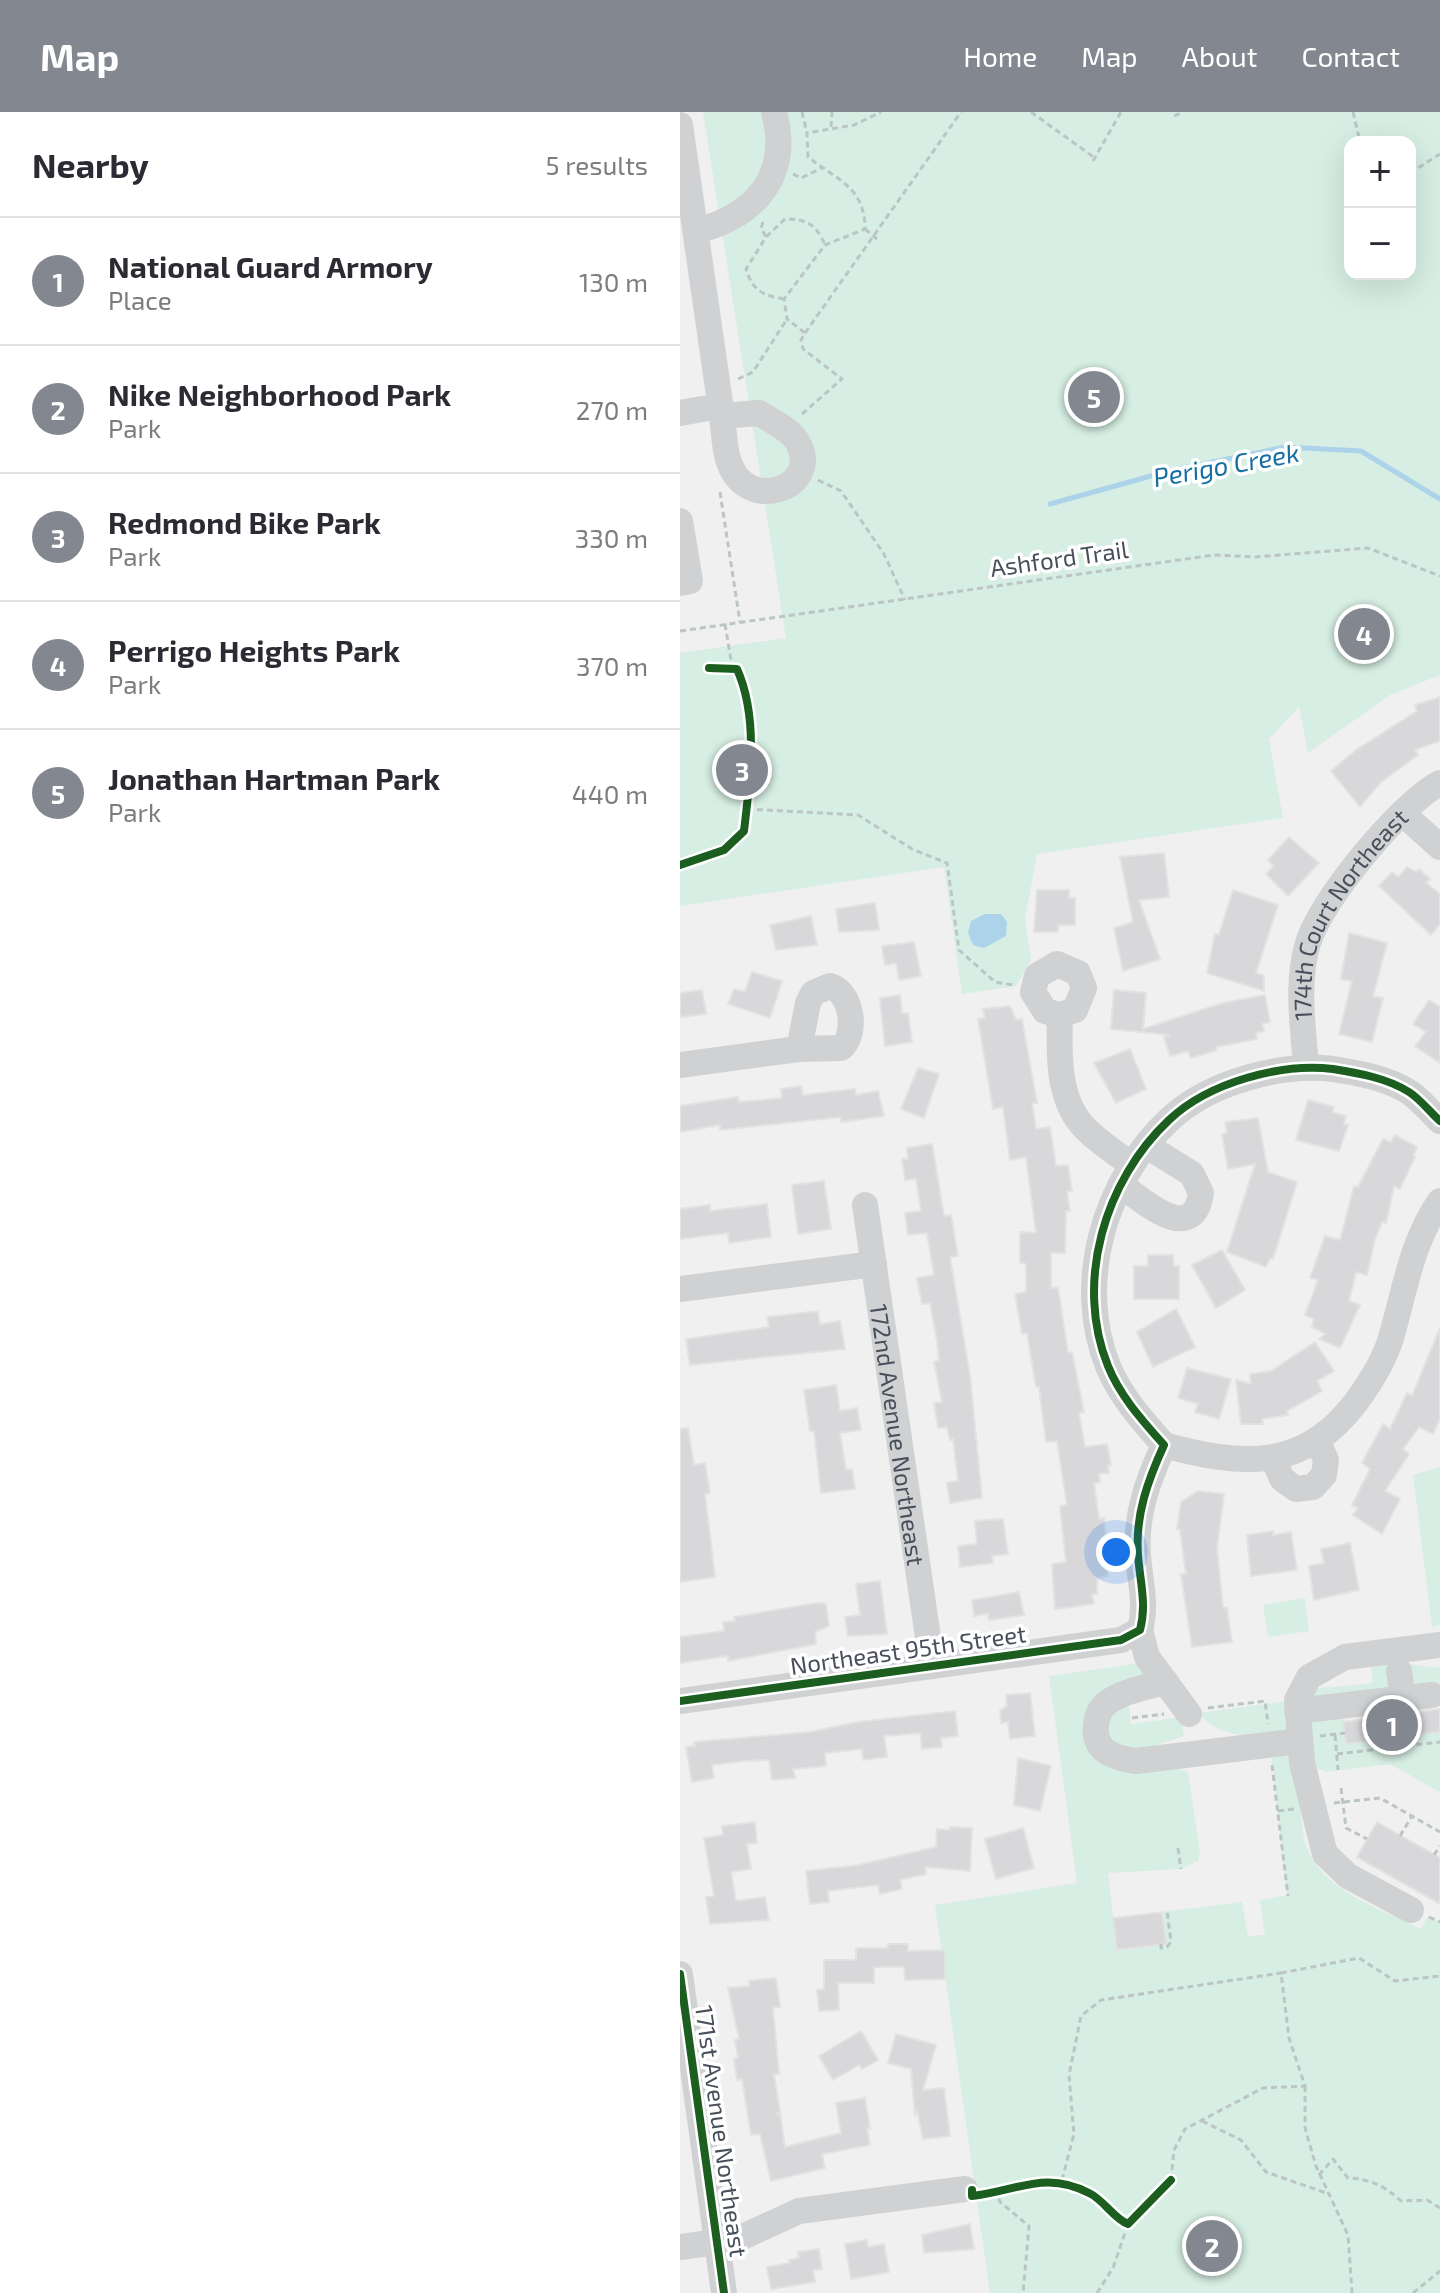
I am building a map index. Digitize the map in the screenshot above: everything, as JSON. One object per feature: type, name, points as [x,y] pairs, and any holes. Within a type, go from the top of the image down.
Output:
[{"type":"street","points":[[696,231],[722,225],[749,208],[765,188],[780,158],[774,112]]},
{"type":"street","points":[[680,125],[696,231],[720,402],[728,461],[742,483],[760,492],[783,489],[800,472],[798,443],[759,413],[720,402],[680,413]]},
{"type":"street","points":[[680,521],[690,581],[680,583]]},
{"type":"street","name":"174th Court Northeast","points":[[1306,1066],[1301,997],[1308,942],[1338,891],[1402,813],[1440,783]]},
{"type":"street","points":[[1402,813],[1440,847]]},
{"type":"street","points":[[1065,965],[1078,973],[1084,996],[1075,1010],[1060,1015],[1039,1006],[1033,987],[1037,976],[1049,966],[1065,965]]},
{"type":"street","points":[[1060,1015],[1062,1077],[1070,1104],[1082,1125],[1133,1165]]},
{"type":"street","points":[[680,1065],[799,1049]]},
{"type":"street","points":[[1440,1121],[1409,1092],[1362,1073],[1306,1066],[1254,1076],[1207,1095],[1170,1119],[1133,1165],[1098,1250],[1095,1315],[1107,1365],[1119,1388],[1164,1445],[1227,1459],[1273,1458],[1297,1453],[1318,1442],[1344,1419],[1370,1383],[1390,1342],[1420,1234],[1440,1201]]},
{"type":"street","name":"172nd Avenue Northeast","points":[[865,1205],[932,1665]]},
{"type":"street","points":[[680,1289],[874,1264]]},
{"type":"street","points":[[1273,1458],[1282,1479],[1296,1489],[1313,1487],[1324,1475],[1326,1460],[1318,1442]]},
{"type":"street","points":[[1164,1445],[1150,1476],[1139,1523],[1138,1552],[1145,1611],[1140,1630],[1147,1657],[1189,1712]]},
{"type":"street","name":"Northeast 95th Street","points":[[680,1701],[1121,1640],[1140,1630]]},
{"type":"street","points":[[1411,1910],[1348,1876],[1325,1854],[1318,1839],[1300,1741],[1297,1700],[1309,1677],[1345,1657],[1440,1645]]},
{"type":"street","points":[[1399,1671],[1403,1699]]},
{"type":"street","points":[[1166,1682],[1107,1702],[1099,1712],[1095,1735],[1104,1751],[1120,1759],[1136,1761],[1300,1741]]},
{"type":"street","points":[[1297,1711],[1432,1695]]},
{"type":"street","name":"171st Avenue Northeast","points":[[680,1974],[684,2024],[724,2293]]},
{"type":"street","points":[[680,2247],[738,2239],[799,2211],[983,2190]]},
{"type":"path","points":[[802,112],[808,157],[852,189],[865,208],[865,229]]},
{"type":"path","points":[[831,127],[832,112]]},
{"type":"path","points":[[807,133],[854,125],[881,112]]},
{"type":"path","points":[[784,430],[842,379],[803,349],[801,340],[961,112]]},
{"type":"path","points":[[1031,112],[1094,159],[1120,118],[1119,112]]},
{"type":"path","points":[[1174,116],[1183,112]]},
{"type":"path","points":[[1353,112],[1359,136]]},
{"type":"path","points":[[1416,169],[1440,154]]},
{"type":"path","points":[[776,167],[801,178],[822,168]]},
{"type":"path","points":[[784,299],[764,295],[752,288],[746,269],[766,237],[785,219],[805,219],[819,231],[825,245]]},
{"type":"path","points":[[865,229],[876,237]]},
{"type":"path","points":[[720,402],[735,380],[753,372],[787,319],[784,299],[825,245],[865,229]]},
{"type":"path","points":[[787,319],[805,333]]},
{"type":"path","points":[[800,472],[841,491],[884,554],[905,600]]},
{"type":"path","points":[[719,486],[740,622]]},
{"type":"path","points":[[725,624],[732,666],[740,675]]},
{"type":"path","points":[[721,667],[732,666]]},
{"type":"path","points":[[745,820],[748,796]]},
{"type":"path","points":[[747,809],[858,815],[912,849],[947,863],[959,950],[995,982],[1033,987]]},
{"type":"path","points":[[1132,1718],[1265,1701],[1268,1726]]},
{"type":"path","points":[[1335,1735],[1338,1770]]},
{"type":"path","points":[[1337,1754],[1440,1742]]},
{"type":"path","points":[[1271,1754],[1288,1896]]},
{"type":"path","points":[[1341,1788],[1346,1828],[1367,1839]]},
{"type":"path","points":[[1330,1804],[1380,1798],[1440,1832]]},
{"type":"path","points":[[1278,1811],[1298,1808]]},
{"type":"path","points":[[1400,1836],[1412,1816]]},
{"type":"path","points":[[1434,1855],[1440,1846]]},
{"type":"path","points":[[1178,1848],[1181,1869]]},
{"type":"path","points":[[1161,1944],[1161,1948],[1167,1947],[1171,1942],[1167,1911]]},
{"type":"path","points":[[1062,2180],[1074,2134],[1069,2075],[1081,2016],[1101,2000],[1359,1958],[1395,1981],[1440,1976]]},
{"type":"path","points":[[1281,1973],[1289,2038],[1305,2086],[1305,2128],[1326,2193],[1348,2235],[1352,2293]]},
{"type":"path","points":[[1161,2189],[1171,2180],[1174,2150],[1185,2129],[1263,2088],[1305,2086]]},
{"type":"path","points":[[1202,2121],[1241,2140],[1266,2172],[1326,2193]]},
{"type":"path","points":[[1319,2175],[1333,2159],[1348,2178],[1365,2179],[1389,2189],[1401,2201],[1427,2200],[1440,2208]]},
{"type":"path","points":[[1049,2182],[1062,2180],[1073,2185]]},
{"type":"path","points":[[983,2190],[1009,2187]]},
{"type":"path","points":[[983,2190],[1029,2226],[1023,2293]]},
{"type":"path","points":[[1097,2293],[1113,2268],[1128,2222]]},
{"type":"path","points":[[1413,2293],[1440,2271]]},
{"type":"green space","points":[[703,112],[1440,112],[1440,675],[1390,695],[1308,753],[1299,707],[1269,739],[1283,818],[1037,854],[1025,919],[1031,960],[1016,986],[962,994],[944,867],[680,906],[680,653],[786,638]]},
{"type":"green space","points":[[1440,1467],[1440,1625],[1432,1627],[1413,1475]]},
{"type":"green space","points":[[1305,1598],[1309,1631],[1268,1637],[1263,1605]]},
{"type":"green space","points":[[1376,1660],[1440,1668],[1440,1696],[1393,1687],[1314,1702],[1309,1689],[1373,1683],[1371,1667]]},
{"type":"green space","points":[[1141,1663],[1146,1672],[1090,1739],[1188,1772],[1200,1853],[1198,1861],[1181,1869],[1108,1873],[1117,1950],[1162,1912],[1242,1902],[1248,1936],[1265,1935],[1260,1900],[1287,1895],[1271,1754],[1286,1755],[1292,1762],[1298,1780],[1305,1843],[1318,1867],[1329,1879],[1358,1899],[1421,1929],[1428,1916],[1440,1922],[1440,2293],[990,2293],[935,1905],[1077,1883],[1049,1676]]},
{"type":"green space","points":[[1440,1698],[1440,1705],[1343,1718],[1346,1743],[1440,1732],[1440,1792],[1390,1764],[1325,1772],[1313,1766],[1309,1719]]},
{"type":"green space","points":[[1128,1700],[1131,1724],[1181,1717],[1184,1736],[1130,1754],[1117,1752],[1103,1725],[1107,1716]]},
{"type":"green space","points":[[1289,1701],[1289,1725],[1285,1732],[1273,1734],[1227,1732],[1207,1722],[1198,1713]]},
{"type":"water","points":[[985,914],[1001,914],[1007,922],[1006,936],[984,948],[973,945],[968,933],[971,921]]},
{"type":"building","points":[[1440,697],[1440,741],[1415,750],[1418,755],[1381,782],[1360,807],[1331,771],[1356,750],[1417,711],[1415,705]]},
{"type":"building","points":[[1289,837],[1319,863],[1288,896],[1266,874],[1274,866],[1268,860]]},
{"type":"building","points":[[1164,853],[1169,897],[1139,900],[1160,959],[1123,971],[1114,928],[1133,922],[1120,857]]},
{"type":"building","points":[[1407,867],[1416,872],[1419,869],[1430,879],[1426,883],[1440,894],[1440,924],[1431,935],[1379,886],[1392,872],[1398,877]]},
{"type":"building","points":[[1037,890],[1069,890],[1069,898],[1075,898],[1075,925],[1058,925],[1058,932],[1034,932]]},
{"type":"building","points":[[1233,890],[1278,905],[1256,973],[1264,976],[1264,991],[1207,973],[1215,934],[1219,935]]},
{"type":"building","points":[[875,903],[879,930],[839,932],[836,909]]},
{"type":"building","points":[[811,916],[817,945],[776,950],[770,925]]},
{"type":"building","points":[[1349,933],[1387,943],[1373,996],[1383,998],[1372,1042],[1339,1034],[1352,981],[1341,979]]},
{"type":"building","points":[[914,942],[921,976],[899,980],[896,963],[885,965],[882,946]]},
{"type":"building","points":[[752,972],[782,981],[770,1018],[728,1004],[734,989],[745,992]]},
{"type":"building","points":[[702,990],[706,1014],[680,1017],[680,993]]},
{"type":"building","points":[[1114,990],[1146,993],[1143,1029],[1223,1003],[1265,995],[1270,1022],[1262,1024],[1264,1031],[1256,1033],[1257,1039],[1216,1047],[1217,1050],[1191,1058],[1188,1051],[1170,1056],[1164,1037],[1170,1035],[1111,1029]]},
{"type":"building","points":[[900,995],[902,1013],[908,1013],[912,1042],[885,1046],[880,998]]},
{"type":"building","points":[[1429,1000],[1440,1007],[1440,1063],[1415,1046],[1426,1032],[1413,1024]]},
{"type":"building","points":[[1010,1006],[1016,1020],[1022,1019],[1037,1103],[1032,1103],[1036,1129],[1050,1127],[1056,1166],[1068,1165],[1072,1191],[1067,1192],[1070,1211],[1066,1211],[1065,1253],[1051,1253],[1051,1288],[1058,1287],[1068,1353],[1072,1352],[1084,1412],[1079,1413],[1085,1447],[1107,1444],[1111,1465],[1108,1465],[1109,1473],[1099,1474],[1100,1482],[1094,1483],[1099,1519],[1104,1518],[1107,1547],[1103,1548],[1108,1576],[1097,1578],[1097,1594],[1092,1594],[1094,1604],[1055,1609],[1052,1564],[1066,1562],[1060,1506],[1067,1505],[1057,1441],[1046,1442],[1039,1387],[1036,1387],[1027,1333],[1022,1334],[1015,1294],[1026,1292],[1026,1264],[1020,1263],[1020,1232],[1036,1233],[1026,1157],[1010,1160],[1003,1107],[993,1109],[978,1019],[985,1018],[983,1009]]},
{"type":"building","points":[[1130,1049],[1146,1089],[1116,1103],[1094,1063]]},
{"type":"building","points":[[918,1068],[939,1074],[924,1118],[901,1109]]},
{"type":"building","points":[[801,1086],[803,1095],[855,1089],[856,1095],[878,1091],[884,1116],[841,1122],[841,1117],[720,1130],[720,1125],[680,1132],[680,1106],[738,1097],[739,1102],[782,1098],[781,1089]]},
{"type":"building","points":[[1308,1100],[1334,1107],[1332,1112],[1346,1116],[1344,1124],[1348,1125],[1339,1151],[1296,1140]]},
{"type":"building","points":[[1258,1118],[1268,1172],[1297,1182],[1273,1259],[1270,1258],[1266,1267],[1227,1252],[1255,1164],[1228,1169],[1222,1134],[1227,1133],[1225,1122]]},
{"type":"building","points":[[1395,1135],[1417,1147],[1415,1157],[1400,1189],[1394,1186],[1386,1223],[1382,1222],[1375,1239],[1367,1275],[1356,1272],[1349,1301],[1360,1305],[1340,1348],[1319,1339],[1326,1334],[1312,1327],[1314,1319],[1305,1315],[1318,1280],[1310,1278],[1325,1236],[1340,1240],[1354,1186],[1358,1187],[1383,1139],[1391,1142]]},
{"type":"building","points":[[932,1144],[944,1216],[951,1215],[958,1256],[950,1257],[970,1375],[982,1498],[950,1503],[947,1483],[958,1481],[953,1439],[950,1440],[947,1427],[938,1428],[934,1403],[942,1402],[934,1362],[939,1361],[937,1341],[930,1303],[922,1304],[917,1278],[934,1275],[927,1233],[908,1235],[905,1213],[921,1211],[916,1179],[905,1180],[902,1159],[908,1159],[907,1148]]},
{"type":"building","points":[[824,1181],[831,1229],[798,1234],[792,1185]]},
{"type":"building","points":[[767,1204],[771,1237],[729,1243],[728,1233],[680,1239],[680,1209],[710,1205],[710,1211]]},
{"type":"building","points":[[1222,1250],[1245,1290],[1216,1308],[1192,1265]]},
{"type":"building","points":[[1148,1255],[1173,1255],[1174,1266],[1179,1266],[1179,1299],[1134,1299],[1134,1266],[1148,1266]]},
{"type":"building","points":[[1176,1309],[1195,1347],[1153,1367],[1137,1332]]},
{"type":"building","points":[[818,1311],[820,1324],[840,1321],[845,1349],[690,1365],[686,1339],[769,1327],[767,1317]]},
{"type":"building","points":[[1440,1328],[1440,1418],[1433,1434],[1419,1427],[1403,1449],[1409,1454],[1385,1491],[1400,1499],[1382,1534],[1353,1515],[1358,1508],[1352,1505],[1370,1469],[1362,1463],[1383,1424],[1390,1429],[1407,1393],[1412,1396]]},
{"type":"building","points":[[1315,1342],[1334,1371],[1317,1381],[1322,1391],[1287,1411],[1288,1415],[1262,1419],[1263,1424],[1241,1424],[1236,1380],[1251,1384],[1250,1374],[1271,1371]]},
{"type":"building","points":[[1187,1368],[1231,1379],[1219,1419],[1195,1412],[1198,1404],[1178,1398]]},
{"type":"building","points":[[836,1385],[840,1411],[857,1408],[861,1430],[840,1433],[846,1470],[852,1469],[855,1489],[821,1493],[814,1431],[810,1431],[804,1390]]},
{"type":"building","points":[[688,1428],[694,1465],[705,1463],[710,1493],[705,1494],[715,1577],[680,1582],[680,1429]]},
{"type":"building","points":[[1198,1491],[1224,1494],[1217,1548],[1223,1608],[1227,1608],[1232,1642],[1192,1647],[1181,1574],[1186,1574],[1180,1530],[1177,1529],[1181,1502]]},
{"type":"building","points":[[1003,1519],[1008,1554],[992,1556],[993,1563],[960,1567],[958,1546],[977,1544],[975,1521]]},
{"type":"building","points":[[1273,1531],[1273,1535],[1291,1532],[1297,1570],[1251,1576],[1247,1535]]},
{"type":"building","points":[[1350,1543],[1359,1590],[1314,1600],[1309,1566],[1324,1563],[1321,1549]]},
{"type":"building","points":[[880,1581],[887,1634],[848,1636],[845,1617],[860,1615],[856,1584]]},
{"type":"building","points":[[1019,1592],[1024,1615],[989,1620],[988,1614],[974,1616],[972,1600]]},
{"type":"building","points":[[826,1604],[829,1626],[815,1632],[816,1644],[728,1661],[728,1656],[680,1663],[680,1637],[724,1631],[723,1622],[735,1621],[734,1617]]},
{"type":"building","points":[[1030,1693],[1035,1736],[1010,1739],[1008,1722],[1001,1723],[1000,1711],[1007,1706],[1006,1695]]},
{"type":"building","points":[[1440,1709],[1440,1732],[1346,1744],[1343,1722]]},
{"type":"building","points":[[955,1711],[958,1736],[941,1738],[942,1747],[922,1749],[920,1733],[884,1736],[887,1757],[863,1760],[862,1749],[825,1753],[826,1766],[793,1769],[795,1778],[772,1780],[769,1760],[743,1761],[712,1765],[714,1778],[692,1782],[686,1747],[695,1746],[694,1742],[810,1732],[858,1722]]},
{"type":"building","points":[[1018,1758],[1051,1766],[1040,1811],[1014,1805]]},
{"type":"building","points":[[755,1822],[757,1843],[747,1844],[751,1869],[731,1872],[736,1901],[765,1897],[769,1920],[710,1924],[706,1897],[714,1896],[704,1838],[723,1835],[722,1826]]},
{"type":"building","points":[[1377,1822],[1440,1858],[1440,1904],[1357,1857]]},
{"type":"building","points":[[950,1827],[972,1828],[970,1871],[925,1867],[926,1874],[900,1880],[902,1889],[880,1894],[878,1885],[828,1891],[829,1902],[810,1904],[806,1871],[859,1865],[936,1847],[937,1829],[950,1830]]},
{"type":"building","points":[[1023,1828],[1034,1868],[996,1879],[985,1839]]},
{"type":"building","points":[[1162,1912],[1166,1944],[1117,1950],[1113,1918]]},
{"type":"building","points":[[888,1944],[908,1944],[908,1951],[945,1950],[945,1979],[905,1980],[904,1967],[874,1967],[874,1983],[838,1983],[839,2010],[819,2011],[817,1990],[824,1989],[824,1960],[856,1960],[856,1948],[888,1948]]},
{"type":"building","points":[[776,1978],[780,2007],[773,2008],[779,2074],[774,2074],[780,2112],[776,2114],[780,2113],[785,2147],[841,2133],[836,2103],[865,2098],[870,2145],[822,2154],[825,2168],[771,2181],[760,2134],[751,2135],[742,2079],[737,2080],[734,2059],[738,2058],[735,2040],[739,2039],[728,1988],[749,1986],[749,1981]]},
{"type":"building","points":[[861,2031],[878,2060],[862,2069],[859,2065],[833,2080],[819,2056]]},
{"type":"building","points":[[896,2034],[936,2045],[923,2090],[944,2088],[950,2136],[923,2139],[917,2111],[915,2115],[911,2069],[888,2063]]},
{"type":"building","points":[[970,2224],[974,2249],[924,2253],[922,2235]]},
{"type":"building","points":[[867,2240],[868,2247],[884,2244],[889,2272],[851,2279],[845,2244]]},
{"type":"building","points":[[819,2249],[822,2269],[813,2270],[815,2282],[771,2289],[767,2267],[790,2263],[789,2260],[799,2258],[798,2252]]},
{"type":"waterway","name":"Perigo Creek","points":[[1050,504],[1169,471],[1285,447],[1361,451],[1440,499]]},
{"type":"cycle path","points":[[680,865],[724,850],[744,831],[751,749],[744,688],[737,669],[709,668]]},
{"type":"cycle path","points":[[680,1701],[1121,1640],[1140,1630],[1143,1602],[1138,1555],[1139,1526],[1148,1485],[1164,1445],[1132,1407],[1113,1377],[1098,1334],[1094,1301],[1095,1267],[1102,1234],[1128,1172],[1147,1144],[1185,1107],[1225,1086],[1269,1072],[1313,1068],[1372,1077],[1409,1092],[1440,1121]]},
{"type":"cycle path","points":[[680,1974],[724,2293]]},
{"type":"cycle path","points":[[972,2190],[972,2196],[1031,2184],[1073,2186],[1094,2196],[1128,2224],[1171,2180]]},
{"type":"place","name":"Jonathan Hartman Park","points":[[1094,397]]},
{"type":"place","name":"Perrigo Heights Park","points":[[1364,634]]},
{"type":"place","name":"Redmond Bike Park","points":[[742,770]]},
{"type":"place","name":"National Guard Armory","points":[[1392,1725]]},
{"type":"place","name":"Nike Neighborhood Park","points":[[1212,2246]]}]
